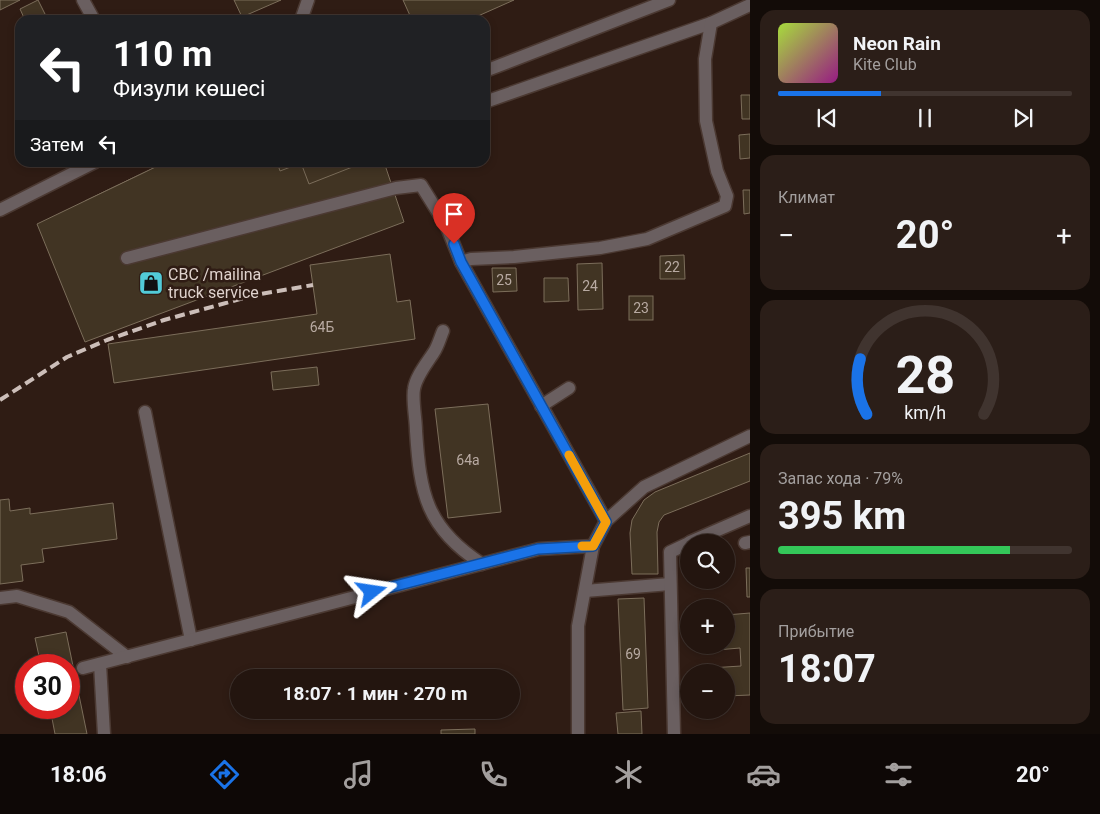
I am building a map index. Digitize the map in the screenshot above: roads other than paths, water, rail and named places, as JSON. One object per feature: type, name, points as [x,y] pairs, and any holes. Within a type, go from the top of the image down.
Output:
[{"type":"street","points":[[83,0],[91,15]]},
{"type":"street","points":[[303,15],[308,0]]},
{"type":"street","points":[[490,69],[669,0]]},
{"type":"street","points":[[490,100],[711,23],[750,5]]},
{"type":"street","points":[[461,262],[471,259],[514,257],[600,248],[647,239],[725,206],[727,196],[717,171],[706,121],[705,59],[711,23]]},
{"type":"street","points":[[0,210],[85,167]]},
{"type":"street","points":[[127,258],[396,188],[421,185],[446,225],[461,262],[606,522]]},
{"type":"street","points":[[443,331],[435,351],[420,373],[414,389],[419,472],[429,508],[446,535],[461,551],[482,564]]},
{"type":"street","points":[[541,406],[569,388]]},
{"type":"street","points":[[146,412],[190,640]]},
{"type":"street","points":[[578,734],[578,626],[593,546],[606,522],[644,487],[750,436]]},
{"type":"street","points":[[710,534],[750,516]]},
{"type":"street","points":[[83,668],[538,549],[593,546]]},
{"type":"street","points":[[674,734],[670,552],[680,548]]},
{"type":"street","points":[[585,591],[670,584]]},
{"type":"street","points":[[0,598],[17,596],[69,612],[127,657]]},
{"type":"street","points":[[100,664],[104,734]]},
{"type":"railway","points":[[0,400],[67,357],[107,340],[164,320],[255,295],[313,285]]},
{"type":"place","name":"CBC /mailina truck service","points":[[151,283]]}]
